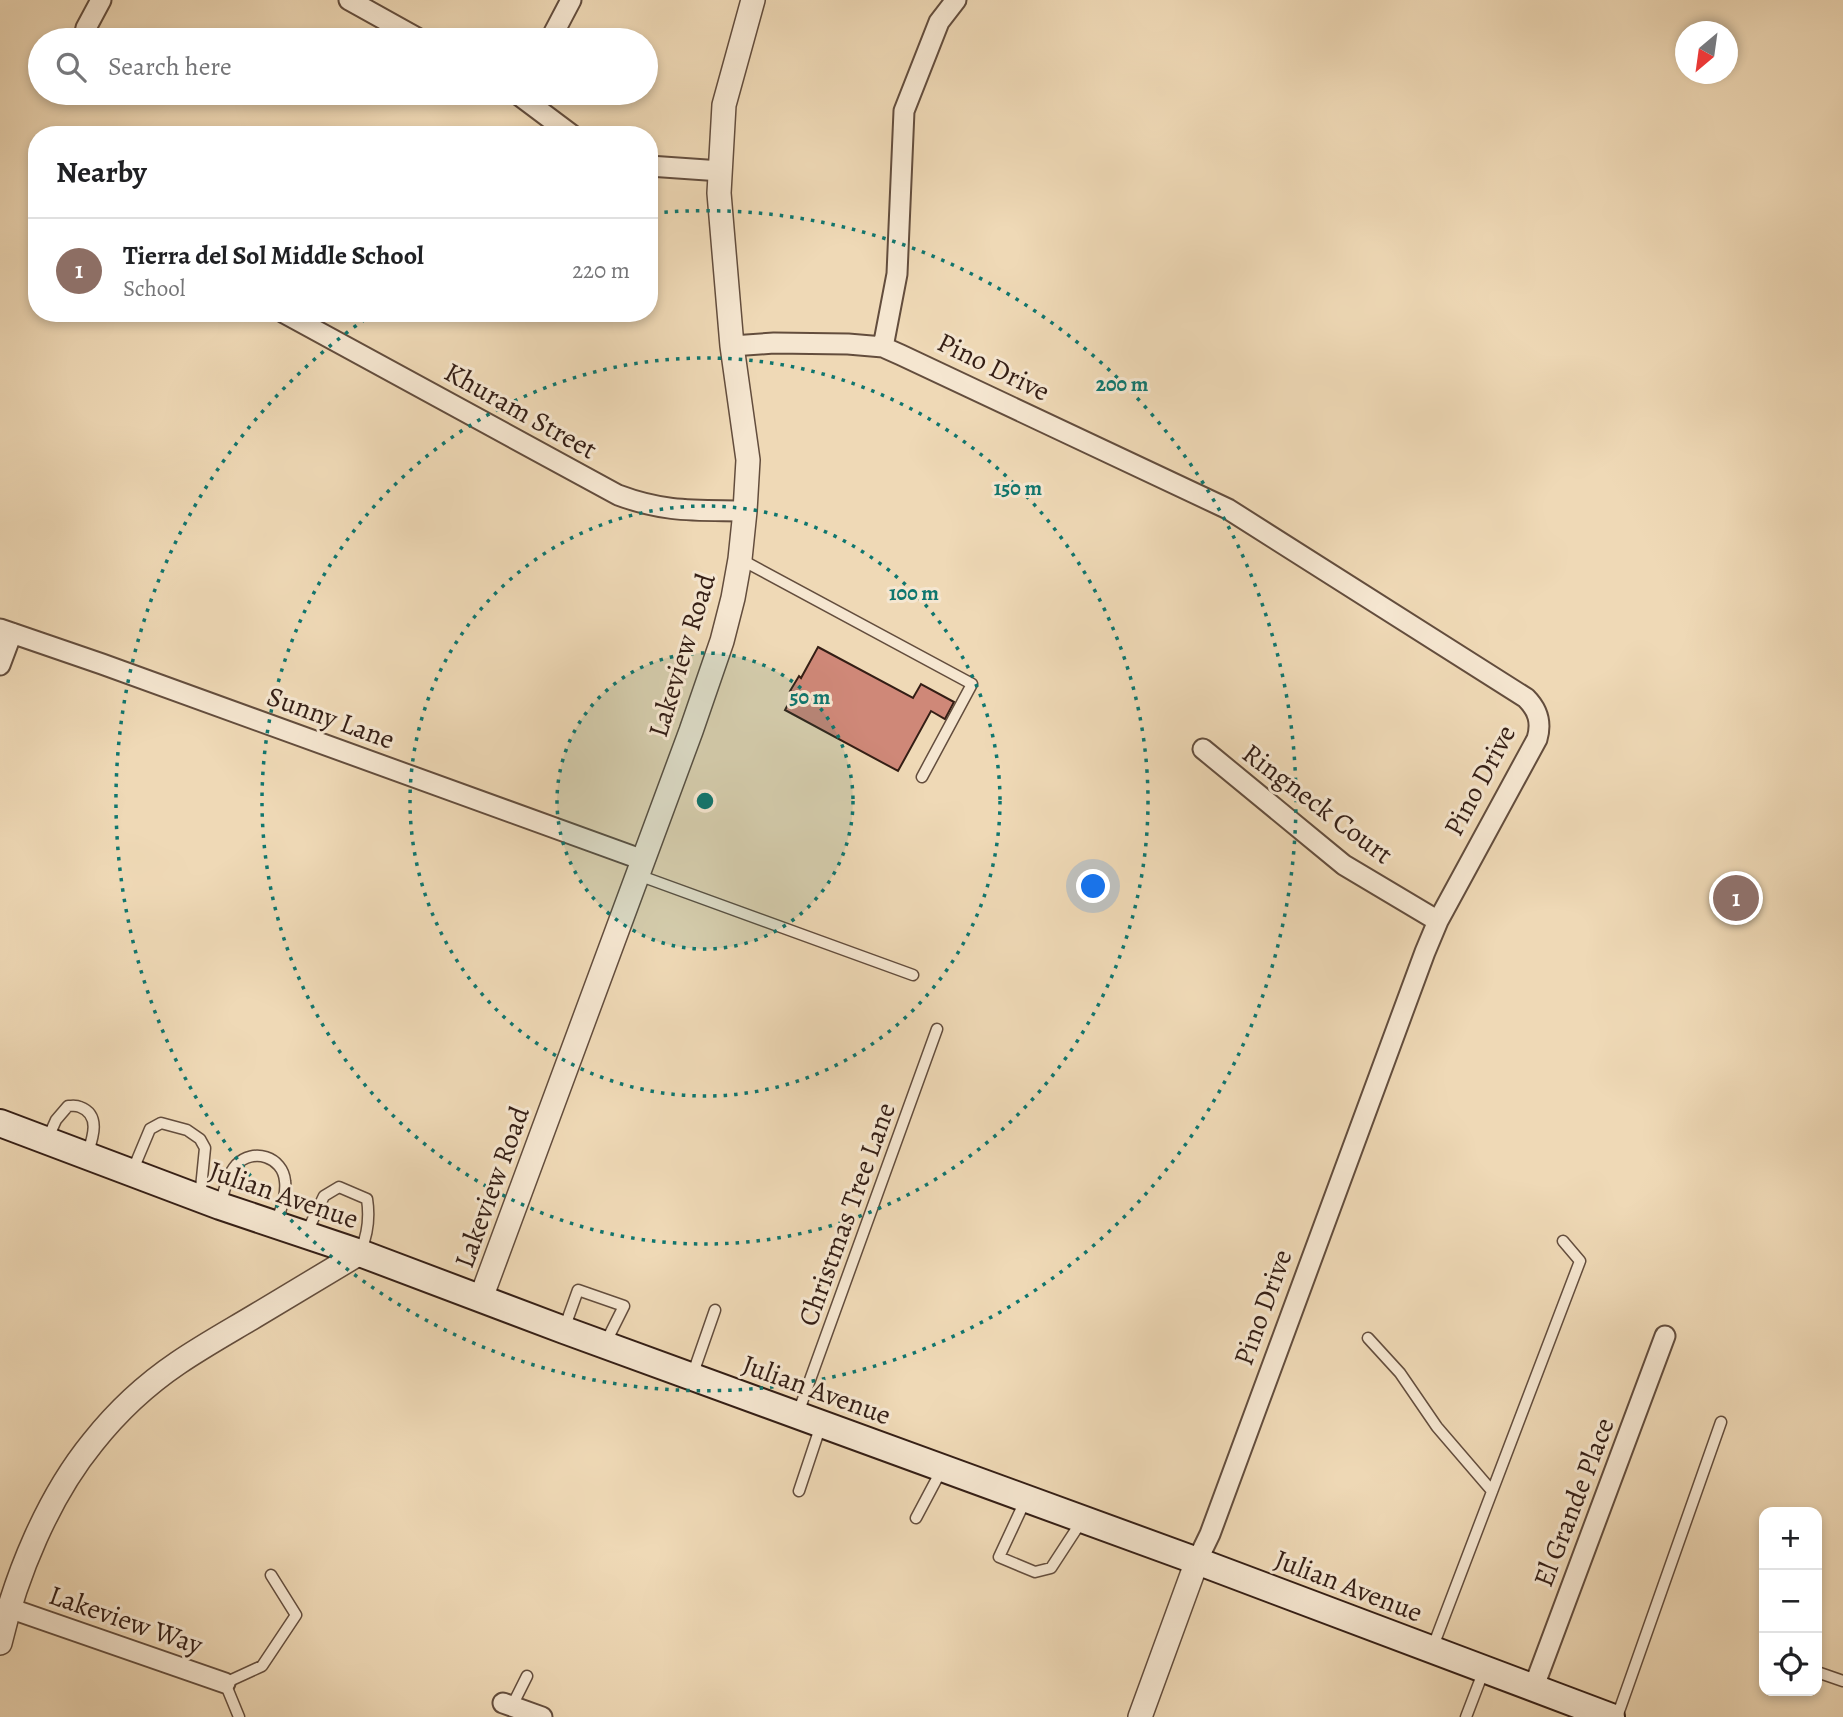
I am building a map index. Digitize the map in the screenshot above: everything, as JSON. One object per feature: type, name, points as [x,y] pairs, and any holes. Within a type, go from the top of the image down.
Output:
[{"type":"main road","name":"Julian Avenue","points":[[0,1124],[210,1202],[360,1253],[1198,1561],[1611,1717]]},
{"type":"street","points":[[86,28],[101,0]]},
{"type":"street","points":[[349,0],[399,28]]},
{"type":"street","points":[[556,28],[571,0]]},
{"type":"street","name":"Lakeview Road","points":[[481,1298],[701,705],[733,598],[740,559],[748,460],[732,346],[719,192],[724,105],[753,0]]},
{"type":"street","points":[[883,347],[897,274],[904,111],[939,22],[956,0]]},
{"type":"street","points":[[533,105],[560,126]]},
{"type":"street","points":[[658,167],[721,171]]},
{"type":"street","name":"Khuram Street","points":[[301,322],[618,495],[671,510],[745,511]]},
{"type":"street","name":"Pino Drive","points":[[732,346],[774,343],[883,347],[935,370],[1228,509],[1526,698],[1538,714],[1537,738],[1438,921],[1140,1717]]},
{"type":"street","points":[[0,665],[6,631]]},
{"type":"street","name":"Sunny Lane","points":[[6,631],[640,867]]},
{"type":"street","name":"Ringneck Court","points":[[1203,749],[1344,865],[1438,921]]},
{"type":"street","points":[[0,1643],[9,1608],[43,1523],[82,1457],[110,1423],[177,1364],[360,1253]]},
{"type":"street","name":"El Grande Place","points":[[1533,1689],[1665,1336]]},
{"type":"street","name":"Lakeview Way","points":[[9,1608],[225,1683]]},
{"type":"street","points":[[508,1705],[542,1717]]},
{"type":"lane","points":[[740,559],[972,684],[922,777]]},
{"type":"lane","points":[[640,867],[914,975]]},
{"type":"lane","name":"Christmas Tree Lane","points":[[799,1491],[809,1420],[937,1029]]},
{"type":"lane","points":[[47,1140],[56,1120],[68,1106],[80,1107],[90,1115],[94,1124],[86,1156]]},
{"type":"lane","points":[[132,1172],[150,1129],[161,1123],[187,1130],[200,1139],[205,1149],[210,1202]]},
{"type":"lane","points":[[210,1202],[234,1167],[247,1157],[264,1156],[278,1164],[285,1178],[276,1224]]},
{"type":"lane","points":[[306,1235],[324,1196],[338,1187],[367,1199],[368,1234],[360,1253]]},
{"type":"lane","points":[[1432,1650],[1580,1261],[1563,1241]]},
{"type":"lane","points":[[564,1330],[578,1290],[624,1306],[605,1345]]},
{"type":"lane","points":[[692,1377],[715,1310]]},
{"type":"lane","points":[[1368,1338],[1400,1373],[1437,1427],[1492,1491]]},
{"type":"lane","points":[[1617,1717],[1721,1422]]},
{"type":"lane","points":[[916,1518],[943,1468]]},
{"type":"lane","points":[[1026,1499],[999,1557],[1035,1572],[1051,1568],[1082,1520]]},
{"type":"lane","points":[[239,1717],[225,1683],[262,1666],[296,1615],[271,1575]]},
{"type":"lane","points":[[1466,1717],[1484,1670]]},
{"type":"lane","points":[[1822,1674],[1843,1681]]},
{"type":"lane","points":[[508,1705],[527,1676]]},
{"type":"building","points":[[818,647],[913,698],[921,684],[954,702],[945,719],[931,711],[898,771],[785,710],[794,693],[790,691],[799,676],[801,678]]},
{"type":"place","name":"Tierra del Sol Middle School","points":[[1736,898]]}]
